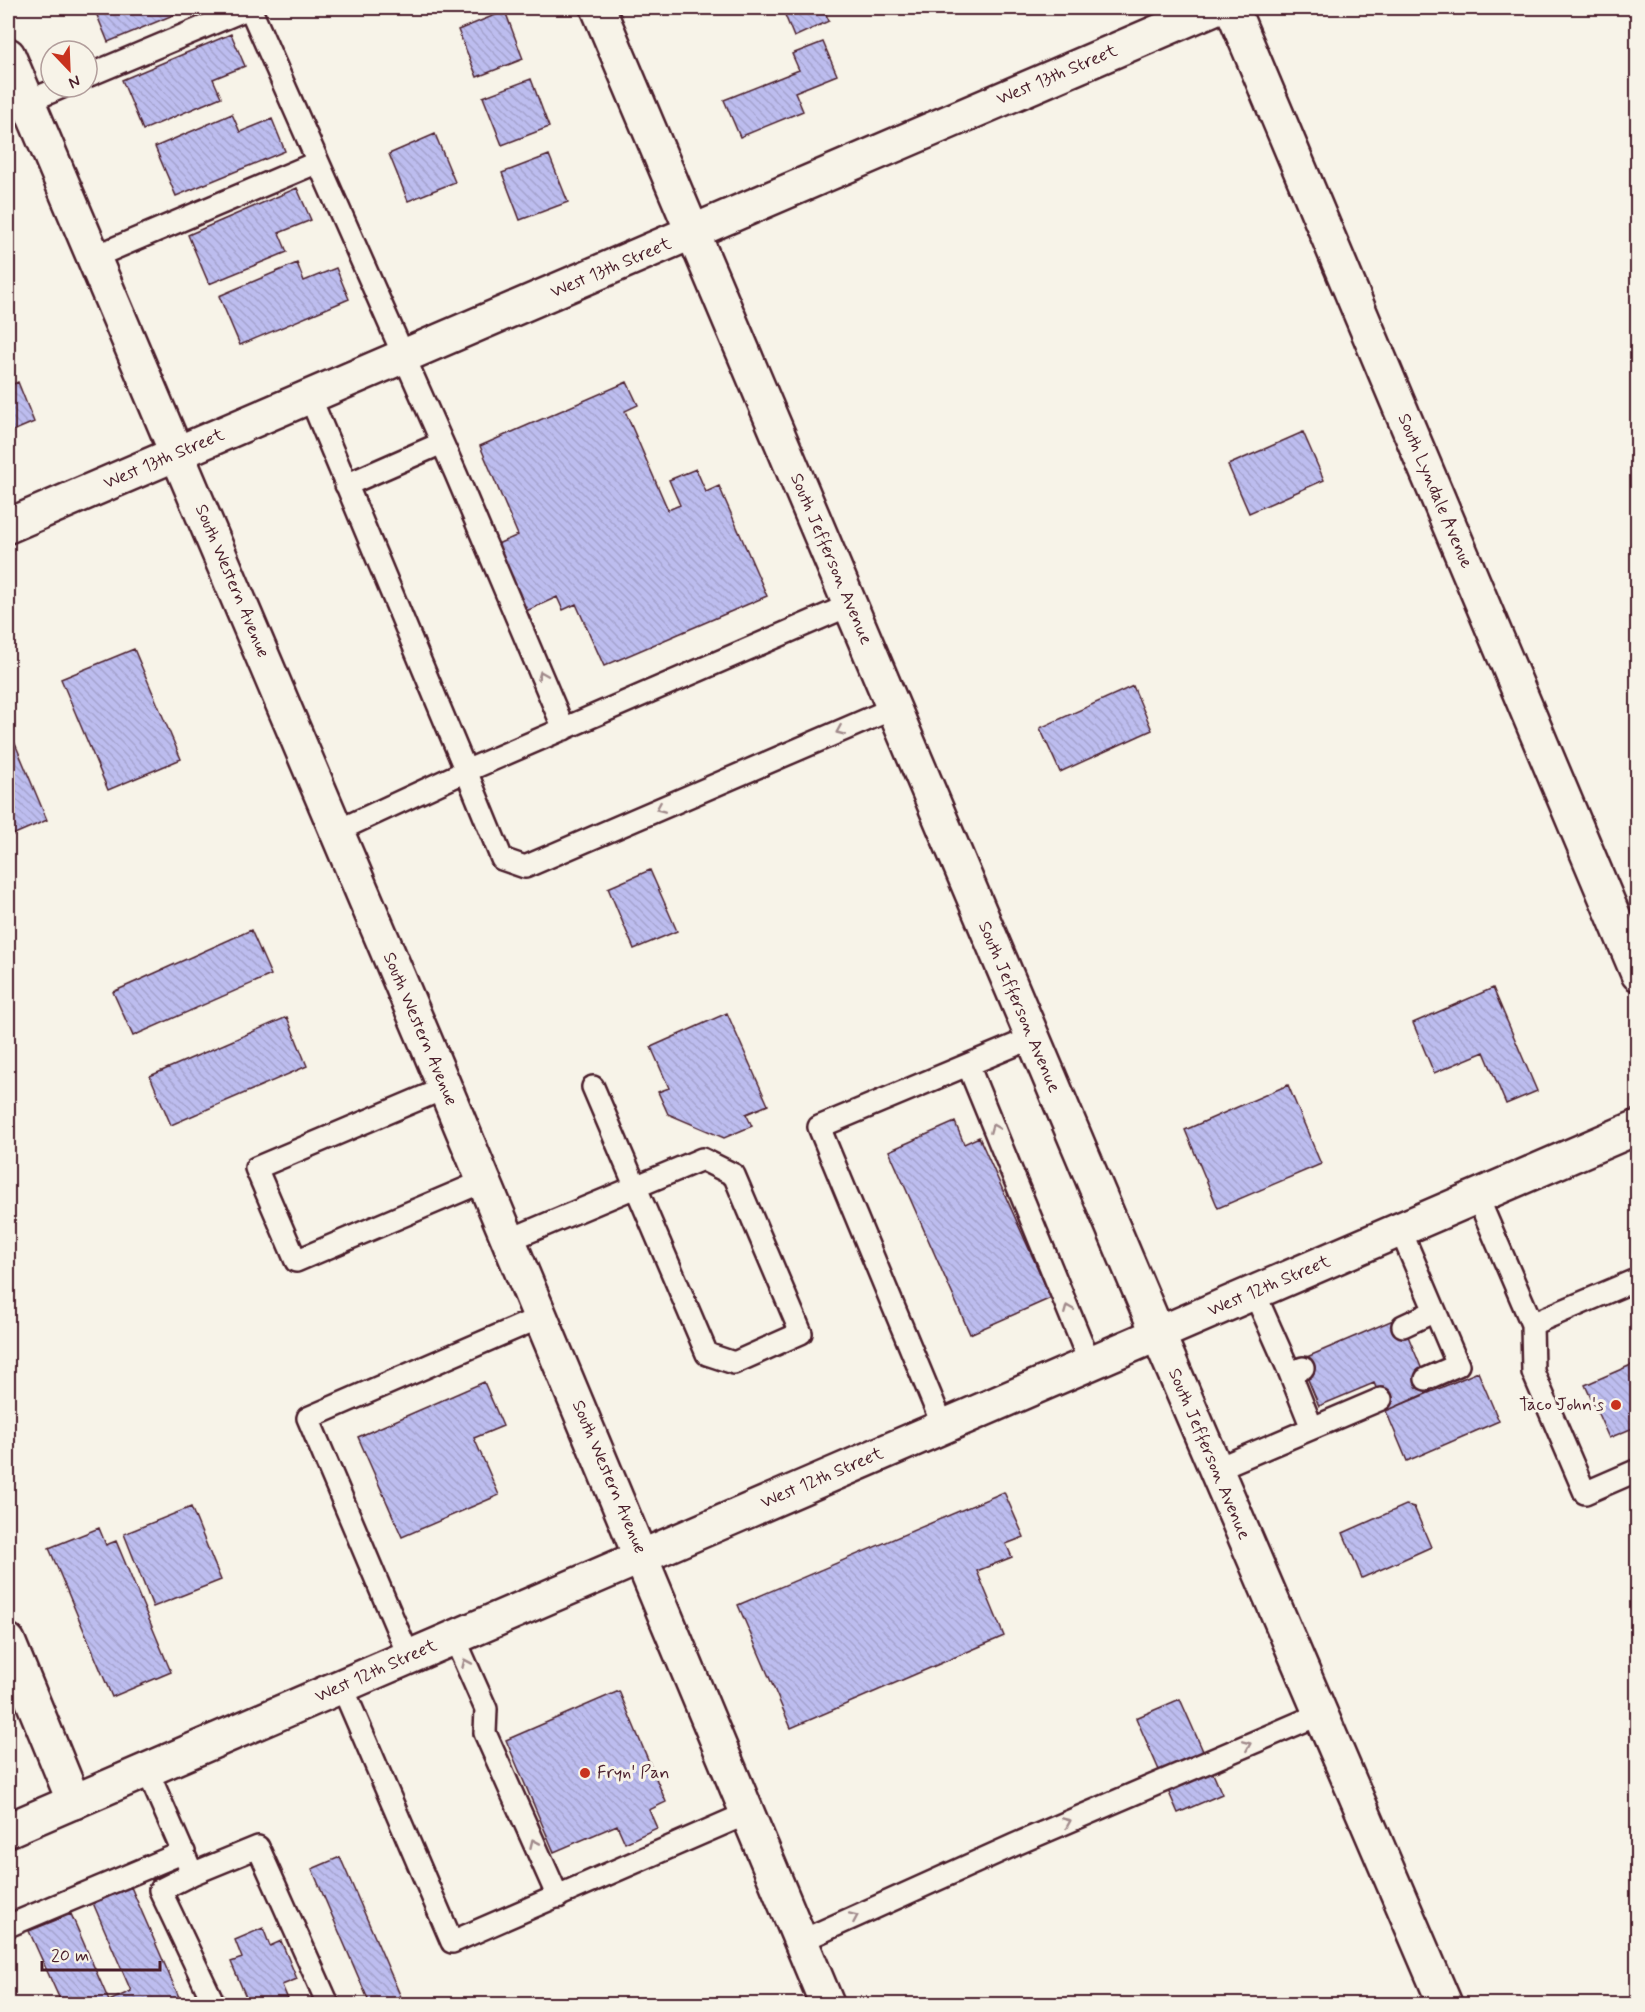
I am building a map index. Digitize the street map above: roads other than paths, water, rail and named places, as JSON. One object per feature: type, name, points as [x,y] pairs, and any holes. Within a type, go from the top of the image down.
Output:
[{"type":"street","name":"South Jefferson Avenue","points":[[598,8],[1032,1038],[1445,2004]]},
{"type":"street","name":"West 13th Street","points":[[8,526],[1214,8]]},
{"type":"street","name":"South Lyndale Avenue","points":[[1232,8],[1638,974]]},
{"type":"street","name":"South Western Avenue","points":[[8,55],[642,1556],[827,2004]]},
{"type":"street","name":"West 12th Street","points":[[8,1830],[1638,1127]]},
{"type":"street","points":[[8,1641],[74,1802]]},
{"type":"lane","points":[[99,71],[250,8],[456,474],[564,729]]},
{"type":"lane","points":[[27,102],[39,97]]},
{"type":"lane","points":[[94,257],[318,162]]},
{"type":"lane","points":[[310,397],[502,859],[525,867],[894,708]]},
{"type":"lane","points":[[346,484],[442,443]]},
{"type":"lane","points":[[337,831],[466,771],[850,605]]},
{"type":"lane","points":[[944,1426],[819,1127],[1032,1038]]},
{"type":"lane","points":[[968,1065],[1090,1363]]},
{"type":"lane","points":[[509,1240],[635,1187],[702,1159],[734,1175],[801,1333],[734,1364],[707,1354],[635,1187],[593,1087]]},
{"type":"lane","points":[[445,1088],[256,1168],[296,1261],[484,1181]]},
{"type":"lane","points":[[1477,1196],[1532,1324],[1533,1372],[1586,1493],[1638,1470]]},
{"type":"lane","points":[[1400,1229],[1458,1365],[1426,1379]]},
{"type":"lane","points":[[1532,1324],[1638,1279]]},
{"type":"lane","points":[[1254,1292],[1296,1370],[1312,1428]]},
{"type":"lane","points":[[1403,1326],[1435,1311]]},
{"type":"lane","points":[[409,1657],[308,1418],[541,1317]]},
{"type":"lane","points":[[1215,1469],[1381,1399]]},
{"type":"lane","points":[[454,1637],[486,1709],[485,1733],[558,1897]]},
{"type":"lane","points":[[342,1686],[453,1942],[748,1813]]},
{"type":"lane","points":[[801,1941],[1014,1845],[1320,1714]]},
{"type":"lane","points":[[147,1770],[192,1874]]},
{"type":"lane","points":[[214,2004],[160,1890],[258,1847],[328,2004]]},
{"type":"lane","points":[[8,1926],[184,1852]]},
{"type":"place","name":"Taco John's","points":[[1616,1405]]},
{"type":"place","name":"Fryn' Pan","points":[[585,1773]]}]
